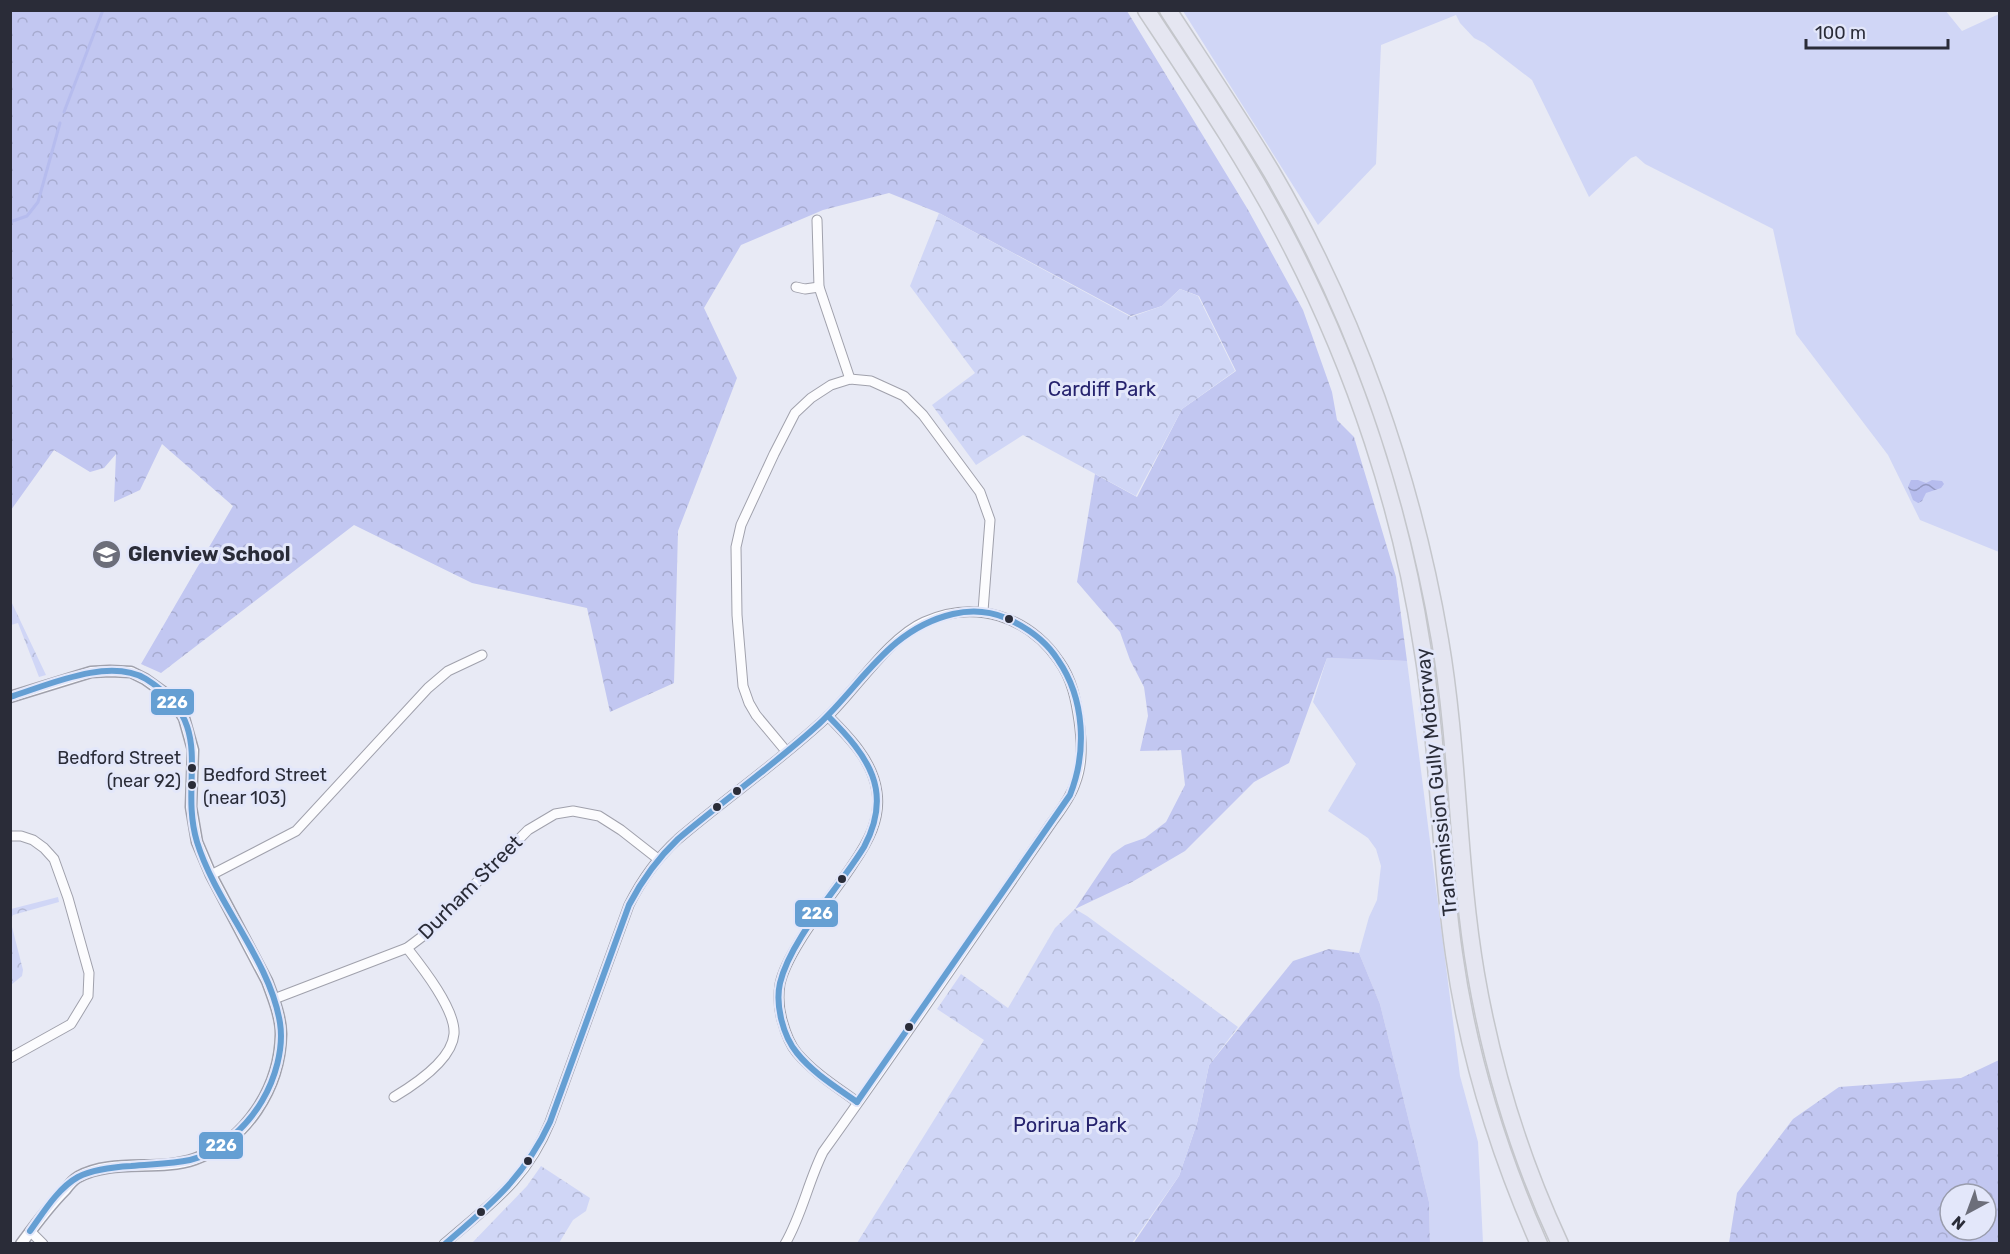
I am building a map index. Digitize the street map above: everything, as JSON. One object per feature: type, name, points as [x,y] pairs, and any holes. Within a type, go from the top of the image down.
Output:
[{"type":"highway","name":"Transmission Gully Motorway","points":[[1146,10],[1224,128],[1292,247],[1350,380],[1377,458],[1410,580],[1422,645],[1435,739],[1452,945],[1469,1040],[1479,1080],[1505,1161],[1539,1244]]},
{"type":"highway","name":"Transmission Gully Motorway","points":[[1168,10],[1272,172],[1304,232],[1362,361],[1402,475],[1432,597],[1445,671],[1455,750],[1472,948],[1486,1023],[1512,1122],[1560,1244]]},
{"type":"street","points":[[817,220],[819,287],[850,379]]},
{"type":"street","points":[[796,287],[805,289],[819,287]]},
{"type":"street","points":[[786,751],[748,703],[743,686],[737,615],[736,548],[741,525],[754,495],[795,413],[811,398],[831,385],[850,379],[871,381],[904,396],[940,436],[980,492],[990,520],[982,611]]},
{"type":"street","points":[[444,1244],[508,1189],[537,1152],[629,905],[643,879],[658,859],[678,838],[828,716],[907,632],[922,622],[938,616],[982,611],[1007,618],[1036,636],[1060,662],[1072,688],[1082,752],[1078,776],[1070,795],[857,1102],[816,1165],[798,1216],[785,1244]]},
{"type":"street","points":[[212,875],[296,831],[428,688],[448,671],[482,655]]},
{"type":"street","points":[[10,697],[91,672],[110,671],[131,672],[166,694],[184,718],[193,750],[192,817],[197,842],[274,999],[281,1032],[279,1057],[273,1079],[250,1121],[224,1144],[194,1159],[157,1166],[106,1168],[77,1177],[49,1206],[21,1244]]},
{"type":"street","points":[[828,716],[855,746],[868,766],[877,792],[876,818],[872,833],[863,849],[789,962],[780,984],[779,1007],[784,1029],[796,1053],[818,1074],[857,1102]]},
{"type":"street","name":"Durham Street","points":[[274,999],[407,948],[427,933],[528,830],[555,814],[573,811],[599,816],[658,859]]},
{"type":"street","points":[[10,836],[33,840],[54,859],[68,898],[89,974],[88,996],[71,1024],[10,1058]]},
{"type":"street","points":[[394,1097],[411,1087],[442,1059],[454,1037],[453,1024],[434,982],[407,948]]},
{"type":"street","points":[[30,1231],[44,1244]]},
{"type":"green space","points":[[11,10],[1127,11],[1247,208],[1303,310],[1332,392],[1337,420],[1354,437],[1396,577],[1407,661],[1327,658],[1289,763],[1254,782],[1185,851],[1132,882],[1075,909],[1112,854],[1125,845],[1145,838],[1166,822],[1185,785],[1181,750],[1140,751],[1148,716],[1144,687],[1130,660],[1120,632],[1077,582],[1095,474],[1137,497],[1182,409],[1236,371],[1199,296],[1180,289],[1162,306],[1131,316],[939,213],[889,193],[823,210],[741,245],[704,308],[737,378],[678,531],[674,683],[610,712],[587,608],[472,583],[354,525],[161,673],[141,664],[233,506],[162,444],[140,490],[114,502],[116,454],[104,468],[90,472],[54,450],[11,510]]},
{"type":"green space","points":[[1945,10],[1962,31],[1999,14],[1999,552],[1920,520],[1888,455],[1796,334],[1773,229],[1645,164],[1636,156],[1589,197],[1532,80],[1484,43],[1474,38],[1456,15],[1381,45],[1376,164],[1318,225],[1183,11]]},
{"type":"green space","name":"Cardiff Park","points":[[939,213],[1131,317],[1162,306],[1180,289],[1198,296],[1235,371],[1182,409],[1136,496],[1023,435],[976,465],[932,405],[975,373],[910,286]]},
{"type":"green space","points":[[11,601],[46,675],[39,677],[18,623],[11,625]]},
{"type":"green space","points":[[1327,658],[1407,661],[1460,1076],[1478,1142],[1483,1243],[1430,1243],[1429,1202],[1380,1004],[1359,953],[1369,917],[1377,900],[1381,866],[1376,849],[1368,838],[1328,811],[1356,764],[1313,702]]},
{"type":"green space","points":[[58,897],[59,902],[13,915],[11,919],[11,909]]},
{"type":"green space","name":"Porirua Park","points":[[1075,909],[1238,1027],[1209,1065],[1197,1123],[1179,1176],[1132,1243],[857,1243],[984,1040],[937,1009],[961,974],[1008,1008],[1055,928]]},
{"type":"green space","points":[[11,923],[23,970],[22,976],[11,985]]},
{"type":"green space","points":[[1329,949],[1359,953],[1380,1004],[1429,1202],[1430,1243],[1133,1244],[1179,1176],[1197,1123],[1209,1065],[1293,961]]},
{"type":"green space","points":[[1999,1060],[1999,1243],[1729,1243],[1737,1193],[1793,1119],[1839,1087],[1961,1078]]},
{"type":"green space","points":[[541,1166],[590,1198],[586,1211],[573,1220],[559,1243],[472,1243],[527,1186]]},
{"type":"water","points":[[1911,480],[1926,483],[1932,480],[1942,481],[1944,484],[1941,488],[1926,493],[1922,501],[1918,503],[1913,500],[1908,487]]},
{"type":"waterway","points":[[64,112],[103,10]]},
{"type":"waterway","points":[[10,222],[27,216],[38,202],[60,123]]},
{"type":"transit line","name":"226","points":[[445,1244],[505,1189],[540,1142],[550,1122],[629,905],[645,878],[664,854],[678,839],[819,724],[878,659],[911,632],[931,621],[953,614],[980,612],[1000,616],[1021,626],[1042,641],[1058,660],[1074,692],[1081,744],[1070,795],[857,1102]]},
{"type":"transit line","name":"226","points":[[10,697],[78,675],[114,671],[131,673],[146,679],[168,697],[182,715],[189,734],[192,754],[192,819],[197,842],[217,888],[265,977],[274,1000],[281,1033],[277,1064],[267,1092],[249,1120],[221,1145],[201,1157],[190,1160],[111,1168],[78,1177],[57,1194],[30,1231]]},
{"type":"transit line","name":"226","points":[[828,716],[855,745],[865,760],[876,791],[877,809],[873,827],[864,847],[794,949],[780,983],[779,1010],[784,1029],[797,1053],[817,1073],[857,1102]]},
{"type":"place","name":"Glenview School","points":[[107,554]]},
{"type":"place","name":"Bedford Street (near 92)","points":[[192,768]]},
{"type":"place","name":"Bedford Street (near 103)","points":[[192,785]]}]
